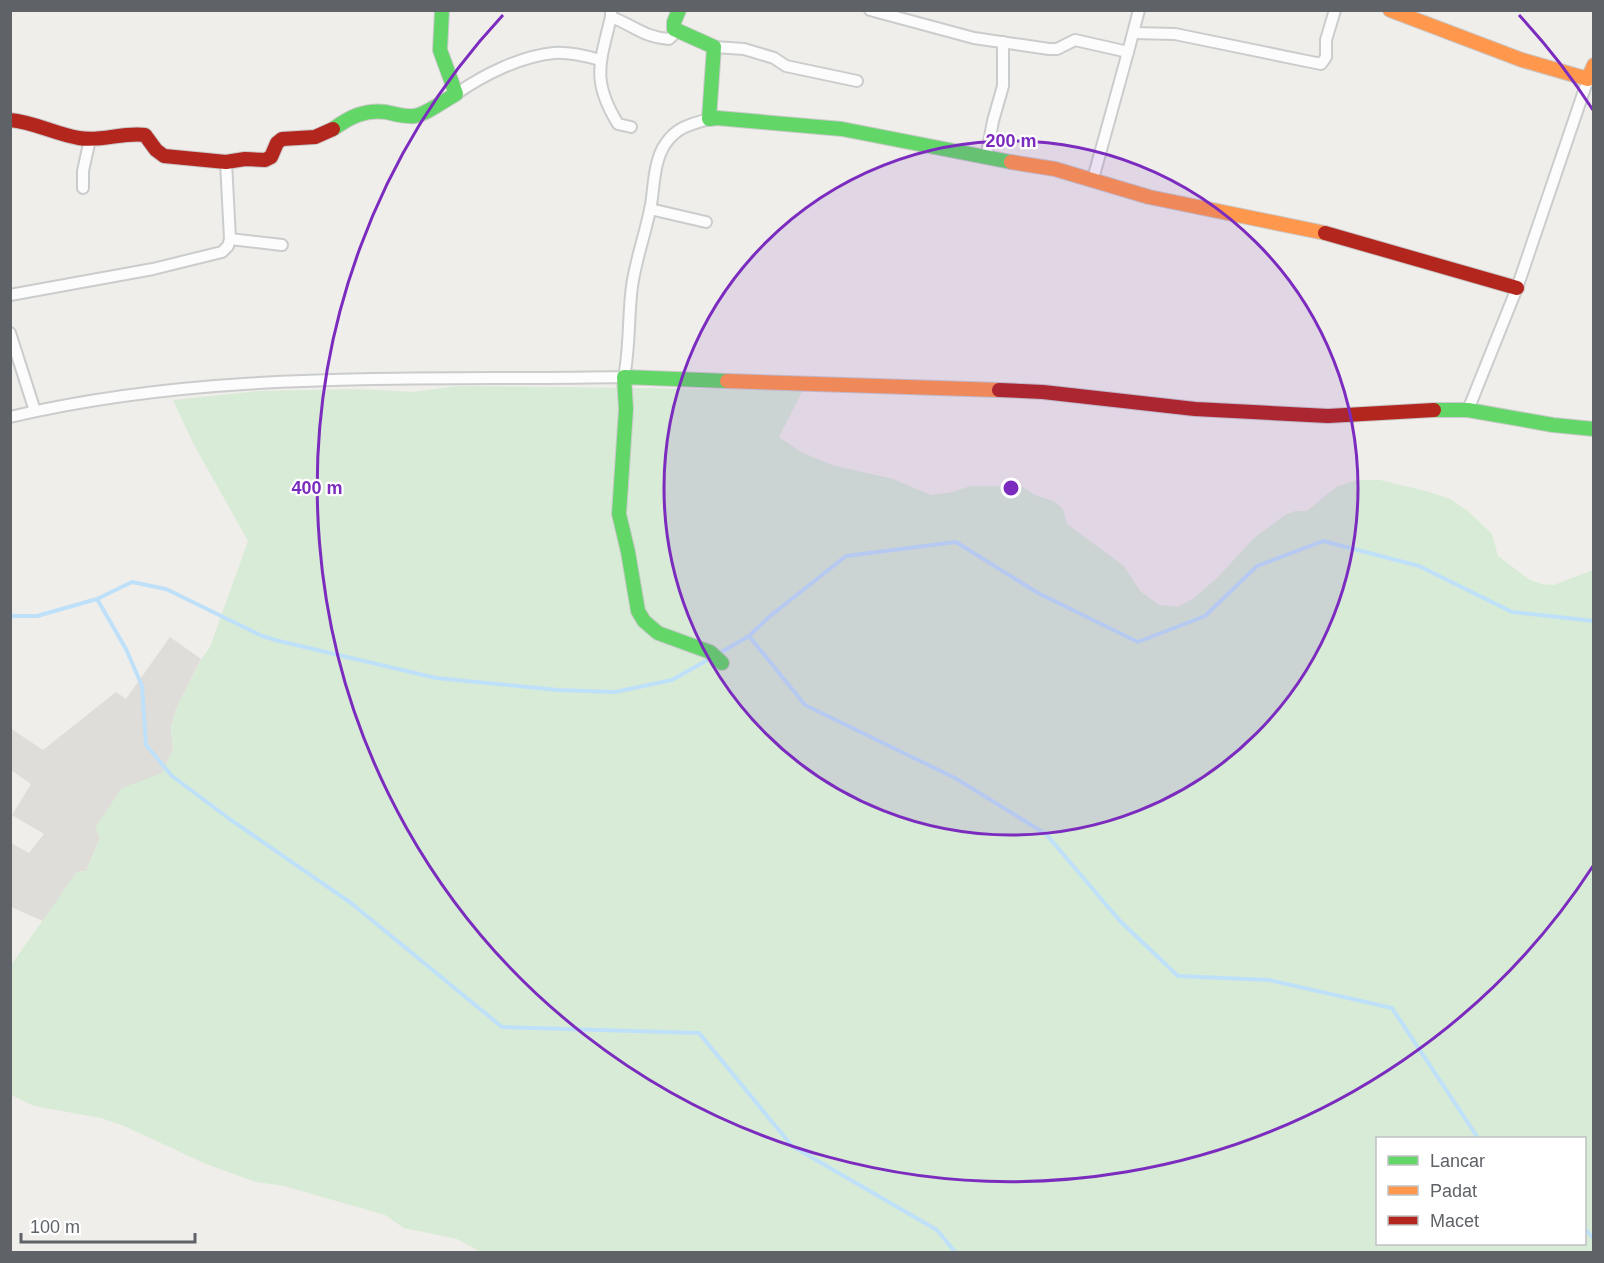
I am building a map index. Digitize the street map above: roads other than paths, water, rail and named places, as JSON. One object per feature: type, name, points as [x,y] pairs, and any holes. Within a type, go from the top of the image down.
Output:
[{"type":"street","points":[[442,10],[440,50],[456,94]]},
{"type":"street","points":[[679,10],[673,25],[676,32],[714,47],[744,49],[774,58],[786,66],[857,81]]},
{"type":"street","points":[[870,10],[974,38],[1048,49],[1057,49],[1075,40],[1128,52]]},
{"type":"street","points":[[1093,179],[1139,10]]},
{"type":"street","points":[[1134,33],[1175,34],[1321,64],[1326,57],[1326,40],[1335,10]]},
{"type":"street","points":[[1390,10],[1522,60],[1591,80]]},
{"type":"street","points":[[631,127],[620,125],[615,121],[599,80],[600,60],[611,14],[634,29],[656,38],[669,39],[676,32]]},
{"type":"street","points":[[986,158],[993,121],[1003,87],[1002,42]]},
{"type":"street","points":[[709,119],[714,47]]},
{"type":"street","points":[[10,120],[25,120],[73,137],[90,139],[111,139],[136,133],[145,135],[156,150],[164,156],[226,162],[245,159],[268,160],[277,143],[282,139],[315,137],[330,131],[354,115],[364,112],[378,111],[417,116],[479,78],[537,56],[564,54],[600,60]]},
{"type":"street","points":[[1468,410],[1517,288],[1591,80],[1593,65]]},
{"type":"street","points":[[717,658],[658,633],[644,621],[638,611],[619,514],[626,408],[624,377],[629,346],[632,283],[650,209],[659,158],[668,140],[684,125],[717,118],[842,129],[986,158],[1027,163],[1093,179],[1149,197],[1308,228],[1517,288]]},
{"type":"street","points":[[83,188],[83,171],[90,139]]},
{"type":"street","points":[[10,295],[153,269],[222,252],[228,246],[230,239],[226,162]]},
{"type":"street","points":[[650,209],[705,222]]},
{"type":"street","points":[[230,239],[282,245]]},
{"type":"street","points":[[10,333],[35,411]]},
{"type":"street","points":[[10,417],[141,394],[262,382],[386,377],[584,379],[624,377],[1043,392],[1195,409],[1328,416],[1446,409],[1468,410],[1553,425],[1593,429]]},
{"type":"waterway","points":[[718,654],[749,636],[769,617],[846,556],[956,542],[1038,593],[1138,642],[1205,616],[1257,566],[1323,541],[1419,566],[1512,612],[1594,621]]},
{"type":"waterway","points":[[10,616],[37,616],[97,599],[132,582],[166,589],[262,636],[436,678],[558,690],[615,692],[672,680],[711,658]]},
{"type":"waterway","points":[[97,599],[126,649],[142,686],[146,745],[172,776],[351,903],[502,1027],[699,1033],[792,1146],[937,1230],[955,1252]]},
{"type":"waterway","points":[[749,636],[805,705],[955,778],[1046,834],[1120,921],[1178,976],[1269,980],[1392,1008],[1477,1137]]},
{"type":"waterway","points":[[1586,1230],[1594,1239]]}]
